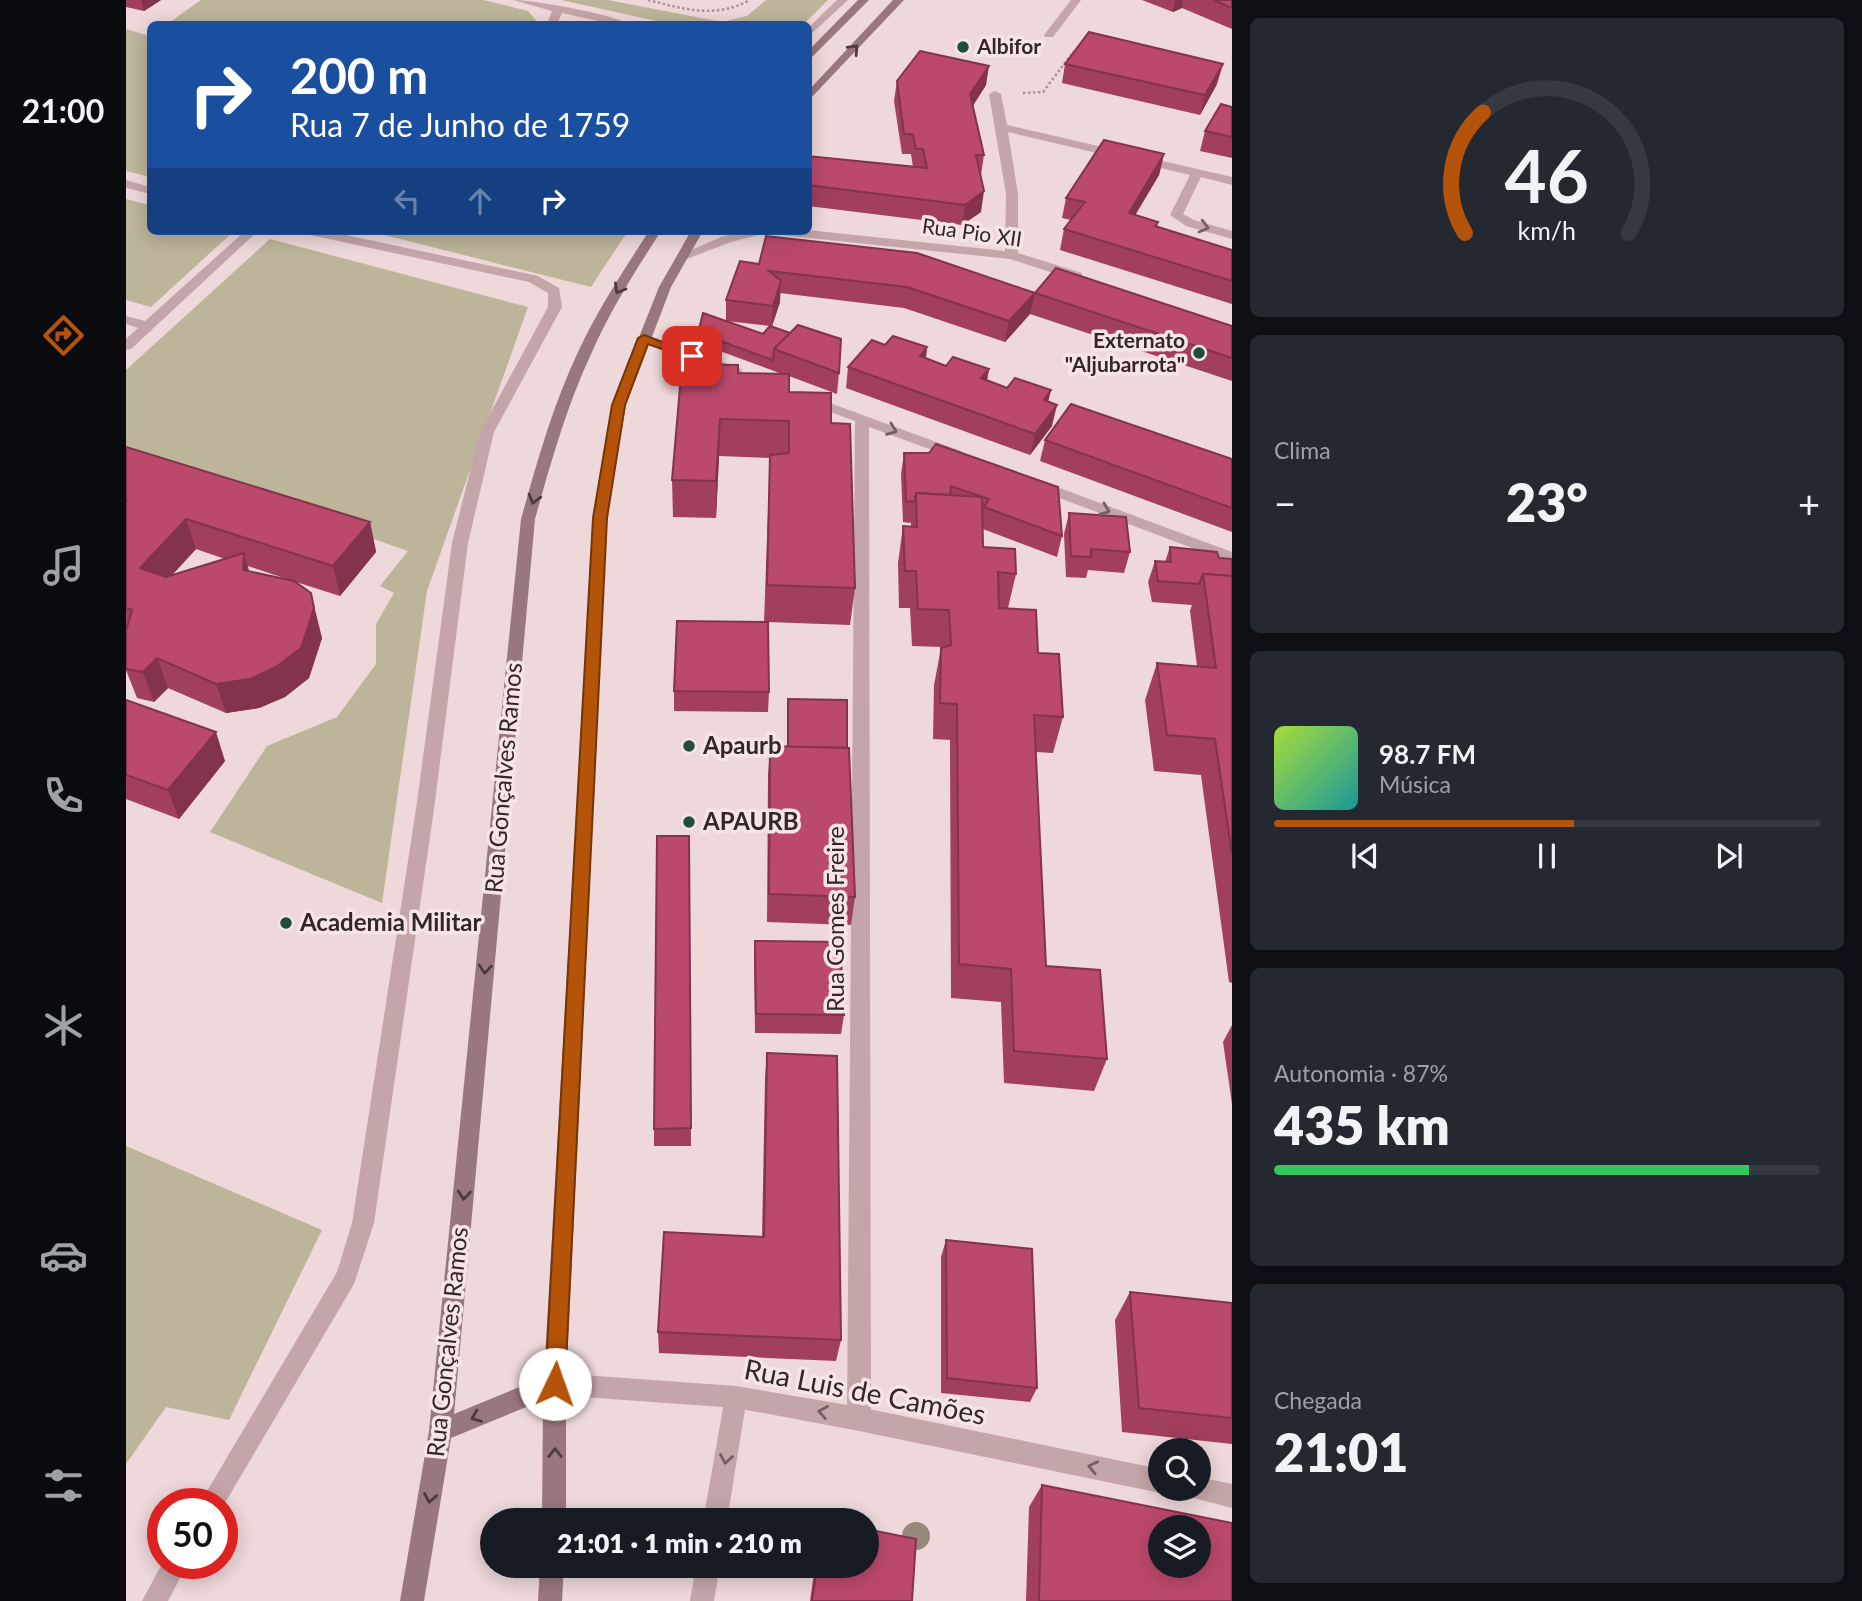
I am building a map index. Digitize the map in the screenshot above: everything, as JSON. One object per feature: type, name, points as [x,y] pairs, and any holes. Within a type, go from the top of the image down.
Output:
[{"type":"main road","points":[[812,54],[864,0]]},
{"type":"main road","points":[[812,94],[899,0]]},
{"type":"main road","name":"Rua Gonçalves Ramos","points":[[411,1598],[442,1431],[528,519],[555,427],[585,352],[623,281],[652,235]]},
{"type":"main road","points":[[554,1508],[555,1384],[600,518],[619,405],[666,287],[695,235]]},
{"type":"main road","points":[[442,1431],[555,1384]]},
{"type":"main road","points":[[550,1601],[551,1578]]},
{"type":"street","points":[[518,0],[610,21]]},
{"type":"street","points":[[812,30],[843,0]]},
{"type":"street","points":[[1049,34],[1076,0]]},
{"type":"street","points":[[553,21],[560,9]]},
{"type":"street","points":[[995,94],[1014,209],[1015,233],[1011,255]]},
{"type":"street","points":[[1000,127],[1232,181]]},
{"type":"street","points":[[1197,173],[1176,215],[1190,223],[1232,235]]},
{"type":"street","points":[[126,184],[147,190]]},
{"type":"street","name":"Rua Pio XII","points":[[812,234],[1011,255],[1091,281]]},
{"type":"street","points":[[126,346],[248,235]]},
{"type":"street","points":[[221,1488],[346,1277],[363,1223],[425,809],[460,543],[486,432],[555,307],[554,291],[533,279],[329,235]]},
{"type":"street","points":[[683,256],[728,239],[748,235]]},
{"type":"street","points":[[126,320],[147,326]]},
{"type":"street","points":[[644,338],[747,376]]},
{"type":"street","points":[[798,395],[964,457]]},
{"type":"street","name":"Rua Gomes Freire","points":[[859,1419],[862,419]]},
{"type":"street","points":[[1028,481],[1232,558]]},
{"type":"street","name":"Rua Luis de Camões","points":[[555,1384],[736,1397],[859,1419],[1148,1479]]},
{"type":"street","points":[[717,1508],[736,1397]]},
{"type":"street","points":[[1211,1492],[1232,1496]]},
{"type":"street","points":[[702,1601],[706,1578]]},
{"type":"street","points":[[154,1601],[167,1579]]},
{"type":"path","points":[[648,0],[701,13],[721,12],[750,0]]},
{"type":"path","points":[[995,94],[1042,92],[1074,51],[1049,34]]},
{"type":"shaded area","points":[[201,0],[483,0],[528,11],[536,21],[171,21]]},
{"type":"shaded area","points":[[561,0],[608,0],[717,21],[656,21]]},
{"type":"shaded area","points":[[766,0],[828,0],[807,21],[726,21],[747,16]]},
{"type":"shaded area","points":[[126,29],[147,35],[147,176],[126,171]]},
{"type":"shaded area","points":[[126,199],[147,204],[147,235],[230,235],[151,307],[126,300]]},
{"type":"shaded area","points":[[384,235],[625,235],[591,287]]},
{"type":"shaded area","points":[[270,239],[528,307],[427,591],[382,903],[210,832],[267,746],[337,717],[376,664],[376,624],[394,593],[380,586],[408,551],[126,453],[126,370]]},
{"type":"shaded area","points":[[126,1146],[322,1230],[229,1420],[166,1407],[126,1464]]},
{"type":"building","points":[[1214,0],[1232,0],[1232,8]]},
{"type":"building","points":[[1089,32],[1223,64],[1205,95],[1065,64]]},
{"type":"building","points":[[920,51],[989,66],[970,94],[984,155],[976,155],[984,191],[965,205],[812,186],[812,156],[927,168],[923,149],[916,149],[913,134],[904,134],[897,81]]},
{"type":"building","points":[[1221,104],[1232,107],[1232,137],[1205,131]]},
{"type":"building","points":[[1104,140],[1164,154],[1129,213],[1158,222],[1155,226],[1232,250],[1232,281],[1064,229],[1085,202],[1066,198]]},
{"type":"building","points":[[766,236],[917,253],[1035,293],[1009,321],[907,287],[769,271],[781,281],[773,306],[726,300],[740,261],[759,264]]},
{"type":"building","points":[[1056,268],[1232,326],[1232,358],[1035,293]]},
{"type":"building","points":[[703,313],[763,334],[770,326],[790,333],[774,349],[773,360],[698,333]]},
{"type":"building","points":[[798,325],[841,339],[839,373],[774,349]]},
{"type":"building","points":[[893,336],[927,347],[920,356],[946,366],[953,357],[989,369],[981,378],[1007,388],[1015,378],[1051,390],[1044,400],[1057,405],[1035,434],[848,367],[872,340],[885,345]]},
{"type":"building","points":[[682,364],[738,365],[738,373],[789,374],[789,392],[831,393],[831,423],[850,424],[855,588],[767,585],[770,455],[789,453],[789,421],[720,419],[716,481],[672,480]]},
{"type":"building","points":[[1071,404],[1232,459],[1232,508],[1045,440]]},
{"type":"building","points":[[936,444],[1058,487],[1062,536],[984,507],[989,499],[951,486],[950,495],[916,493],[914,502],[906,501],[904,453],[929,453]]},
{"type":"building","points":[[126,447],[370,522],[333,566],[186,519],[140,568],[166,577],[244,553],[243,570],[294,581],[311,593],[314,608],[301,648],[276,667],[250,679],[216,684],[157,658],[143,672],[126,669],[126,631],[132,610],[126,608]]},
{"type":"building","points":[[916,493],[982,497],[983,547],[1015,549],[1016,574],[998,572],[999,608],[1036,610],[1038,653],[1059,654],[1063,717],[1034,715],[1046,966],[1100,970],[1107,1059],[1014,1051],[1011,969],[959,964],[957,704],[940,703],[941,648],[951,645],[949,610],[918,609],[916,571],[905,571],[903,526],[917,527]]},
{"type":"building","points":[[1069,513],[1126,517],[1130,552],[1091,549],[1091,557],[1071,556]]},
{"type":"building","points":[[1170,547],[1217,552],[1219,558],[1232,559],[1232,576],[1203,574],[1199,584],[1158,581],[1155,561],[1171,562]]},
{"type":"building","points":[[1203,574],[1232,576],[1232,854],[1215,739],[1167,735],[1157,663],[1216,668]]},
{"type":"building","points":[[677,621],[768,622],[769,692],[674,691]]},
{"type":"building","points":[[788,699],[847,700],[847,748],[788,747]]},
{"type":"building","points":[[126,700],[216,732],[168,790],[126,775]]},
{"type":"building","points":[[770,746],[849,748],[855,897],[769,894]]},
{"type":"building","points":[[657,836],[689,836],[691,1128],[654,1129]]},
{"type":"building","points":[[755,941],[840,942],[844,1015],[756,1014]]},
{"type":"building","points":[[767,1053],[837,1056],[841,1340],[658,1332],[664,1232],[764,1237]]},
{"type":"building","points":[[946,1240],[1032,1249],[1037,1388],[947,1378]]},
{"type":"building","points":[[1130,1292],[1232,1303],[1232,1418],[1139,1408]]},
{"type":"building","points":[[1042,1485],[1192,1515],[1148,1515],[1148,1578],[1211,1578],[1211,1519],[1232,1523],[1232,1601],[1039,1601]]},
{"type":"building","points":[[879,1532],[916,1539],[912,1601],[812,1601],[815,1578],[879,1578]]},
{"type":"place","name":"Albifor","points":[[963,47]]},
{"type":"place","name":"Externato \"Aljubarrota\"","points":[[1199,353]]},
{"type":"place","name":"Apaurb","points":[[689,746]]},
{"type":"place","name":"APAURB","points":[[689,822]]},
{"type":"place","name":"Academia Militar","points":[[286,923]]},
{"type":"route","points":[[555,1384],[600,518],[619,405],[644,338],[692,356]]}]
